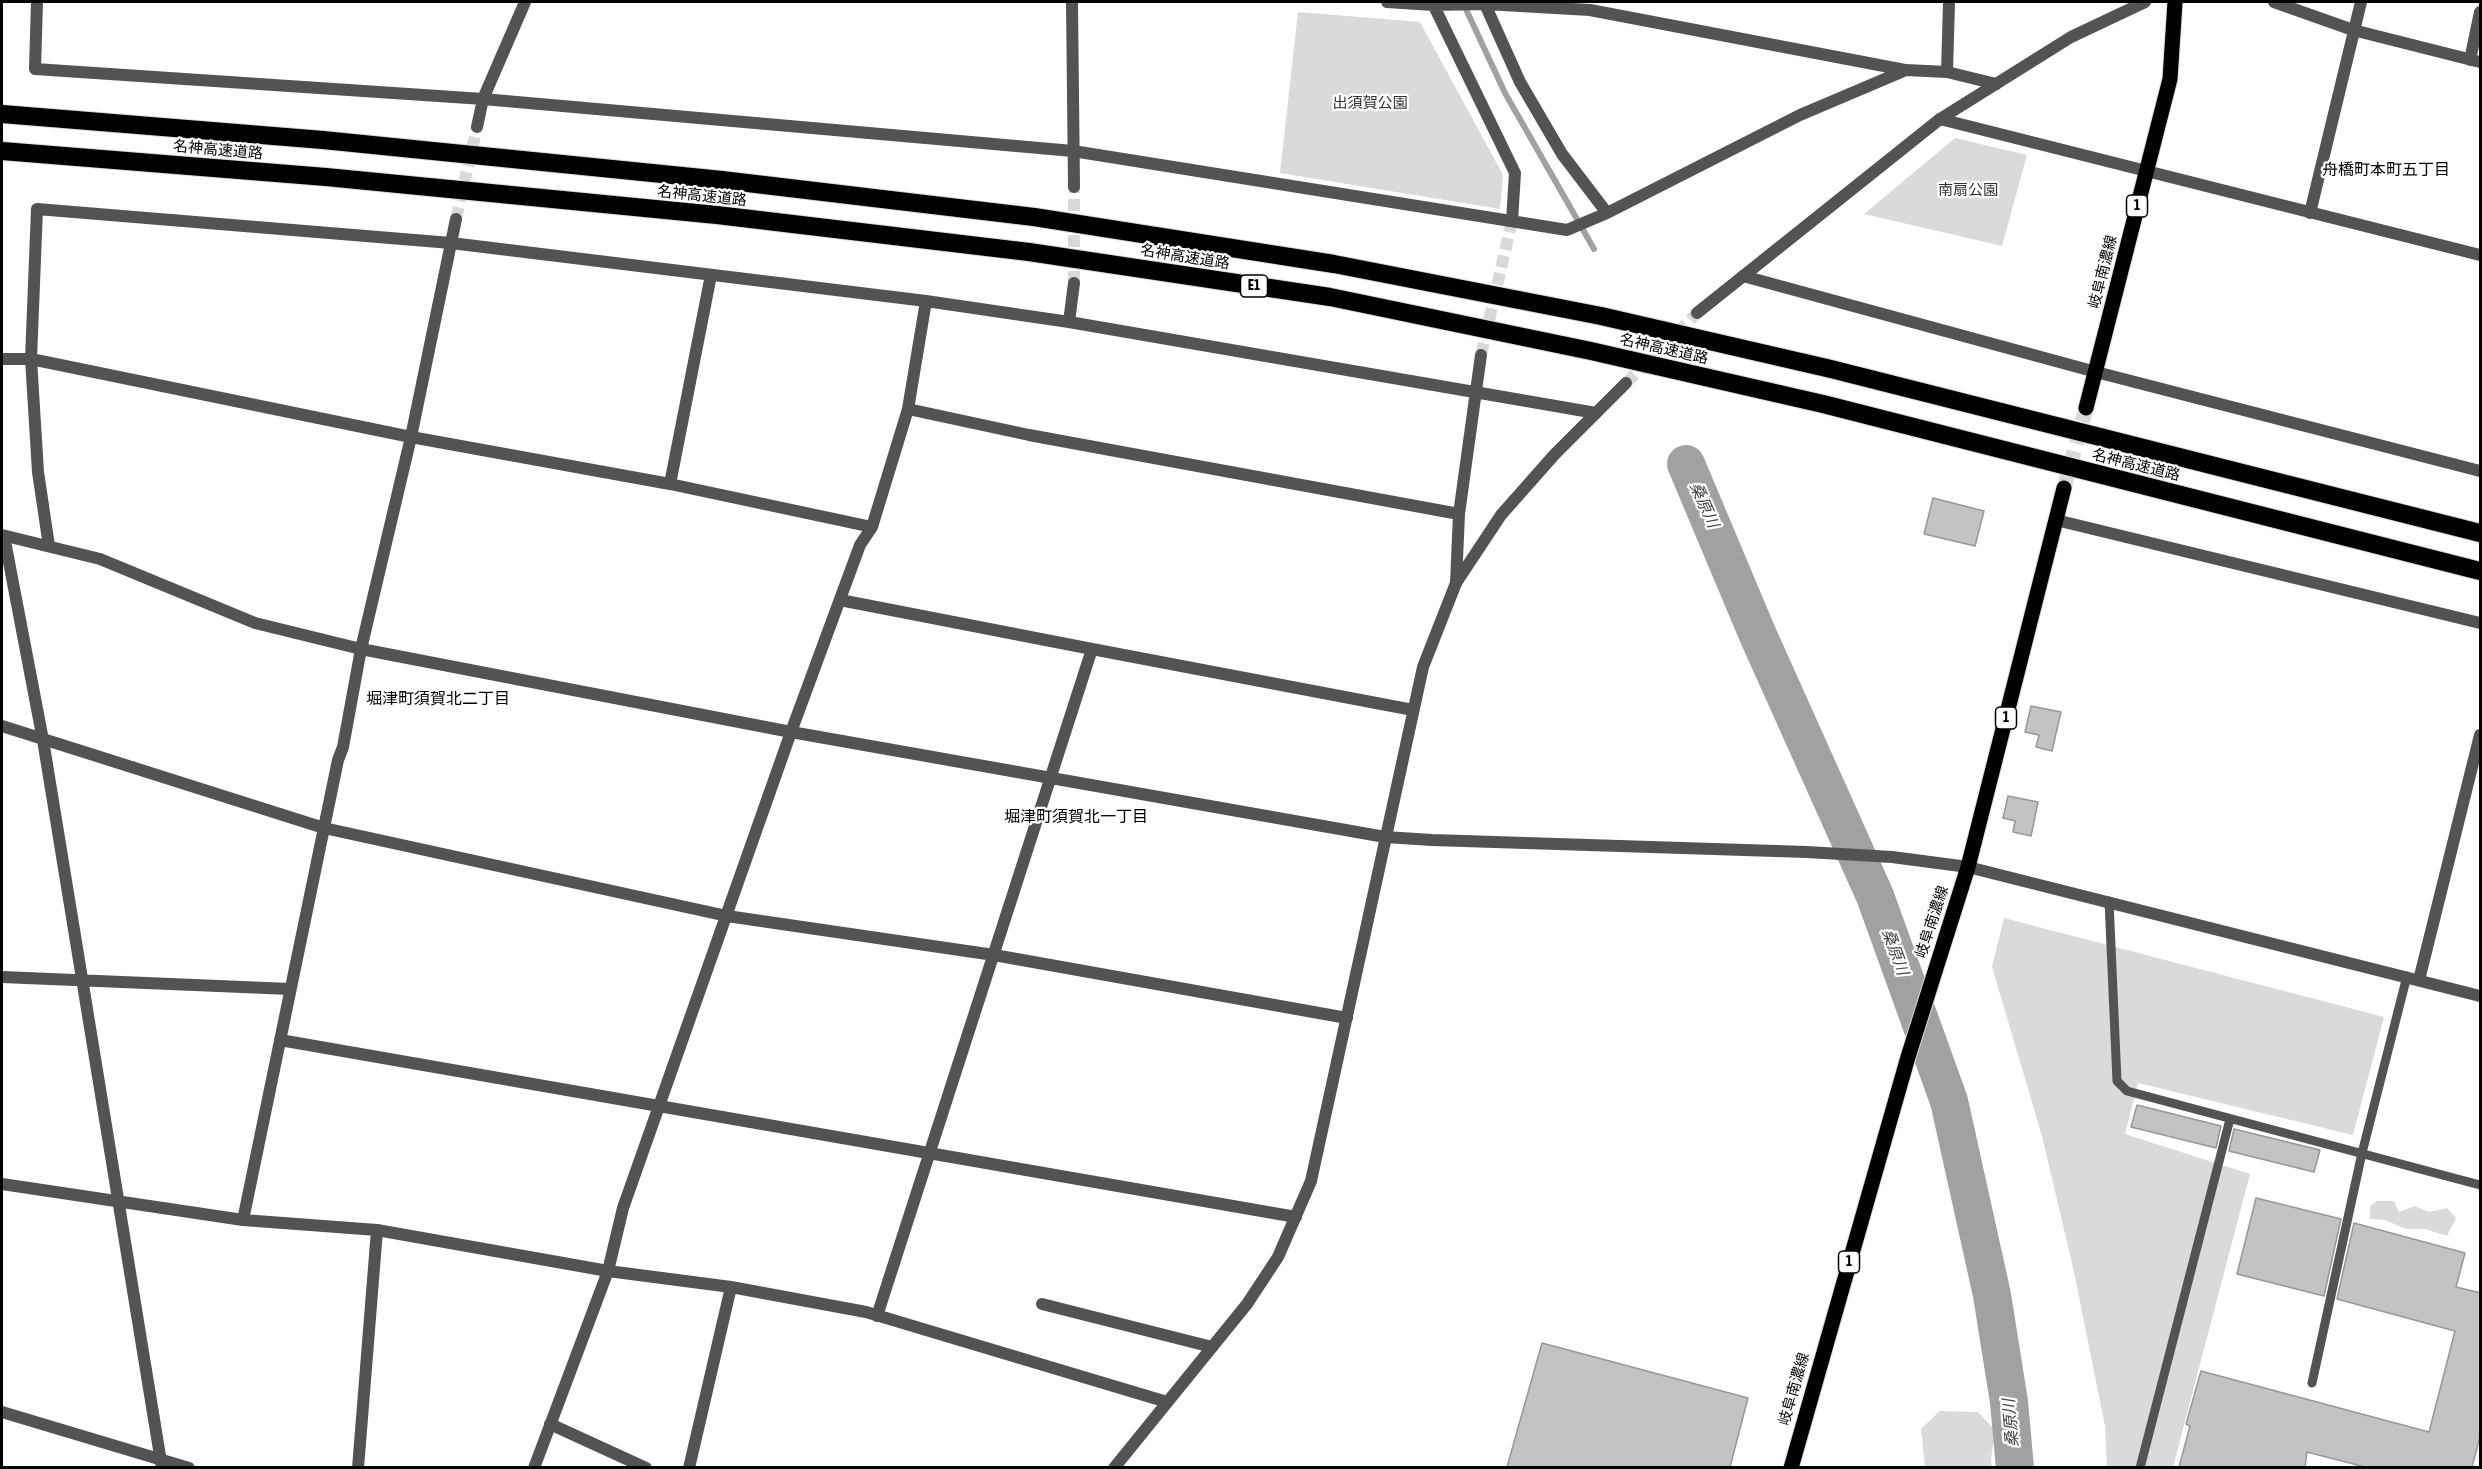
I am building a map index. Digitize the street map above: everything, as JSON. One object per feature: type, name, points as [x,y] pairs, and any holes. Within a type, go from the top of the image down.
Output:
[{"type":"highway","name":"名神高速道路","points":[[2,114],[323,140],[722,180],[1034,217],[1334,264],[1601,316],[1820,367],[2481,533]]},
{"type":"highway","name":"名神高速道路","points":[[2,151],[326,177],[717,215],[1029,252],[1330,297],[1591,351],[1823,404],[2481,571]]},
{"type":"main road","name":"岐阜南濃線","points":[[2086,408],[2170,79],[2175,2]]},
{"type":"main road","name":"岐阜南濃線","points":[[1791,1467],[1908,1057],[1968,867],[2064,488]]},
{"type":"street","points":[[37,2],[35,69],[483,99],[1073,150],[1567,230],[1604,214],[1800,116],[1906,70]]},
{"type":"street","points":[[477,127],[483,99],[525,2]]},
{"type":"street","points":[[1072,2],[1074,187]]},
{"type":"street","points":[[1387,2],[1449,5],[1481,3],[1590,10],[1906,70],[1947,72],[1996,84]]},
{"type":"street","points":[[1947,72],[1949,2]]},
{"type":"street","points":[[1697,313],[1940,118],[2071,37],[2145,2]]},
{"type":"street","points":[[2274,2],[2353,30],[2475,61],[2481,12]]},
{"type":"street","points":[[2310,213],[2361,2]]},
{"type":"street","points":[[1432,3],[1515,173],[1512,221]]},
{"type":"street","points":[[1481,3],[1520,82],[1562,154],[1604,214]]},
{"type":"street","points":[[1940,118],[2481,255]]},
{"type":"street","points":[[49,546],[38,472],[31,359],[37,209],[451,243],[926,301],[1069,322],[1596,413]]},
{"type":"street","points":[[243,1220],[338,760],[344,747],[361,649],[411,437],[456,219]]},
{"type":"street","points":[[670,484],[711,274]]},
{"type":"street","points":[[1743,276],[2096,372],[2481,471]]},
{"type":"street","points":[[1069,322],[1074,283]]},
{"type":"street","points":[[534,1467],[608,1271],[623,1208],[791,732],[860,545],[872,527],[908,409],[926,301]]},
{"type":"street","points":[[1456,583],[1459,514],[1480,355]]},
{"type":"street","points":[[2,359],[31,359],[411,437],[670,484],[872,527]]},
{"type":"street","points":[[1114,1467],[1247,1304],[1278,1257],[1311,1181],[1423,667],[1456,583],[1501,515],[1555,454],[1626,382]]},
{"type":"street","points":[[908,409],[1029,435],[1459,514]]},
{"type":"street","points":[[2056,520],[2481,623]]},
{"type":"street","points":[[162,1463],[117,1201],[43,740],[3,535],[100,559],[255,622],[361,649],[791,732],[1385,837],[1807,852],[1892,857],[1968,867],[2481,996]]},
{"type":"street","points":[[840,600],[1413,710]]},
{"type":"street","points":[[877,1316],[1092,649]]},
{"type":"street","points":[[2,726],[324,828],[727,916],[994,955],[1347,1018]]},
{"type":"street","points":[[2413,978],[2481,735]]},
{"type":"street","points":[[2,977],[291,989]]},
{"type":"street","points":[[280,1040],[1296,1217]]},
{"type":"street","points":[[2,1184],[243,1220],[377,1230],[608,1271],[731,1287],[877,1316],[1167,1402]]},
{"type":"street","points":[[358,1467],[377,1230]]},
{"type":"street","points":[[689,1467],[731,1287]]},
{"type":"street","points":[[1042,1304],[1212,1347]]},
{"type":"street","points":[[2,1412],[162,1463],[189,1467]]},
{"type":"street","points":[[550,1424],[646,1467]]},
{"type":"lane","points":[[2109,901],[2117,1081],[2127,1091],[2481,1185]]},
{"type":"lane","points":[[2312,1383],[2362,1152],[2413,978]]},
{"type":"lane","points":[[2140,1467],[2230,1119]]},
{"type":"green space","name":"出須賀公園","points":[[1298,12],[1420,22],[1503,175],[1500,209],[1280,173]]},
{"type":"green space","name":"南扇公園","points":[[1955,138],[2027,155],[2002,246],[1864,214]]},
{"type":"green space","points":[[2004,918],[2384,1017],[2353,1135],[2138,1083],[2125,1134],[2250,1174],[2173,1467],[2107,1467],[2105,1426],[2074,1272],[2042,1136],[1992,967]]},
{"type":"green space","points":[[2377,1201],[2394,1201],[2399,1212],[2415,1206],[2429,1212],[2447,1208],[2456,1218],[2447,1236],[2425,1229],[2406,1229],[2385,1220],[2370,1219],[2370,1206]]},
{"type":"green space","points":[[1940,1411],[1978,1412],[1995,1430],[1992,1467],[1925,1467],[1921,1429]]},
{"type":"building","points":[[1933,498],[1984,511],[1975,546],[1924,534]]},
{"type":"building","points":[[2031,706],[2061,712],[2052,751],[2036,747],[2039,735],[2025,732]]},
{"type":"building","points":[[2008,796],[2038,802],[2031,836],[2013,832],[2015,821],[2003,818]]},
{"type":"building","points":[[2137,1105],[2221,1126],[2216,1148],[2131,1127]]},
{"type":"building","points":[[2234,1129],[2320,1150],[2314,1172],[2229,1151]]},
{"type":"building","points":[[2256,1198],[2341,1219],[2324,1296],[2237,1274]]},
{"type":"building","points":[[2354,1223],[2465,1253],[2456,1287],[2481,1293],[2481,1433],[2472,1467],[2365,1467],[2307,1452],[2305,1467],[2179,1467],[2190,1426],[2186,1424],[2201,1371],[2429,1432],[2455,1331],[2337,1299]]},
{"type":"building","points":[[1542,1343],[1748,1398],[1730,1467],[1507,1467]]},
{"type":"waterway","points":[[1464,5],[1505,93],[1594,249]]},
{"type":"waterway","name":"桑原川","points":[[1686,464],[1757,633],[1875,896],[1949,1101],[1992,1295],[2009,1402],[2015,1468]]},
{"type":"tunnel","points":[[456,219],[477,127]]},
{"type":"tunnel","points":[[1074,187],[1074,283]]},
{"type":"tunnel","points":[[1481,355],[1512,221]]},
{"type":"tunnel","points":[[1626,383],[1697,313]]},
{"type":"tunnel","points":[[2064,488],[2086,408]]},
{"type":"district","name":"舟橋町本町五丁目","points":[[2386,170]]},
{"type":"district","name":"堀津町須賀北二丁目","points":[[438,699]]},
{"type":"district","name":"堀津町須賀北一丁目","points":[[1076,817]]}]
